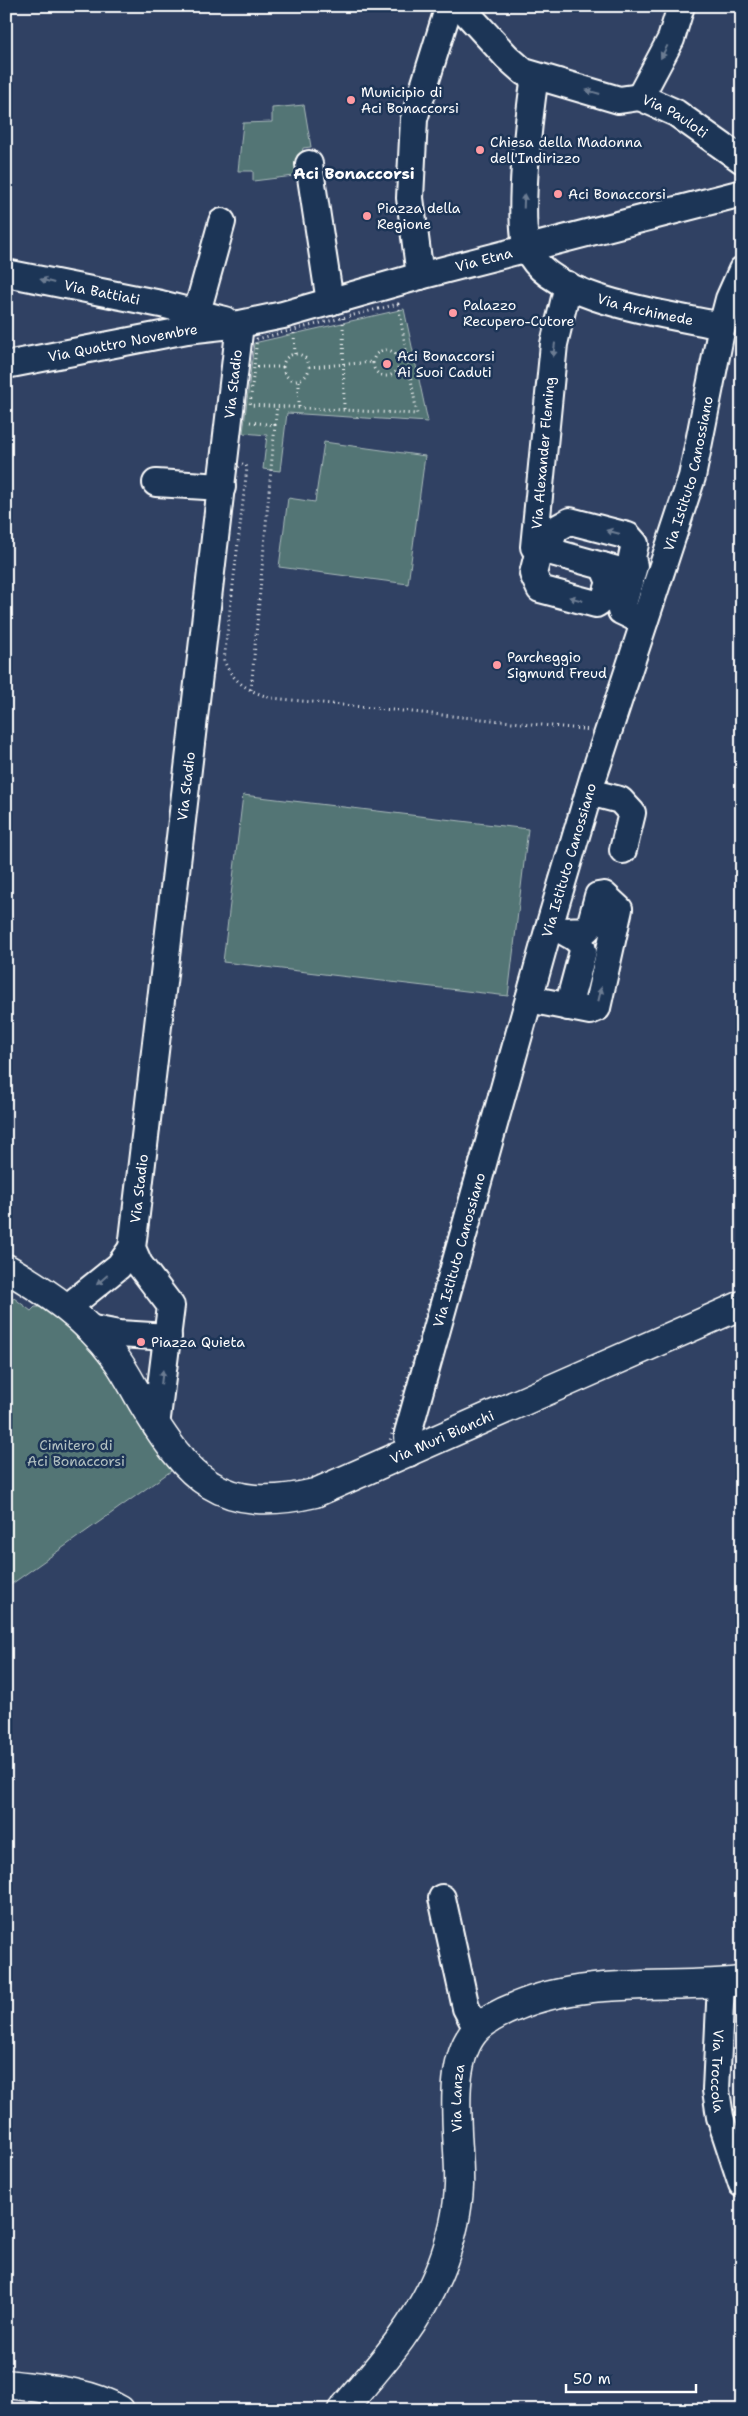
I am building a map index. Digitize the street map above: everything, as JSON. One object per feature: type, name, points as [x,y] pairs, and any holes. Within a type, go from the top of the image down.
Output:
[{"type":"main road","name":"Via Muri Bianchi","points":[[6,1268],[68,1307],[114,1356],[169,1446],[188,1466],[212,1486],[230,1496],[248,1500],[288,1499],[315,1493],[742,1305]]},
{"type":"main road","name":"Via Lanza","points":[[342,2410],[403,2337],[424,2303],[442,2264],[454,2220],[459,2187],[456,2114],[458,2077],[466,2047],[477,2029],[493,2017],[519,2005],[584,1988],[731,1982]]},
{"type":"main road","points":[[6,2384],[78,2394],[110,2403],[120,2410]]},
{"type":"street","points":[[420,276],[410,198],[414,119],[448,6]]},
{"type":"street","points":[[460,6],[507,57],[524,72],[619,100],[640,97]]},
{"type":"street","name":"Via Pauloti","points":[[681,6],[671,39],[640,97],[676,113],[742,160]]},
{"type":"street","points":[[527,250],[524,204],[530,110],[535,76]]},
{"type":"street","points":[[309,164],[337,310]]},
{"type":"street","name":"Via Etna","points":[[240,324],[283,315],[337,310],[420,276],[527,250],[734,195]]},
{"type":"street","points":[[197,320],[222,222]]},
{"type":"street","name":"Via Archimede","points":[[527,250],[547,272],[568,285],[602,301],[722,326]]},
{"type":"street","name":"Via Istituto Canossiano","points":[[409,1453],[408,1433],[529,999],[556,929],[589,792],[692,477],[722,326],[729,299],[742,270]]},
{"type":"street","name":"Via Battiati","points":[[6,273],[197,320]]},
{"type":"street","name":"Via Alexander Fleming","points":[[544,551],[534,547],[554,344],[568,285]]},
{"type":"street","name":"Via Quattro Novembre","points":[[6,365],[197,320],[240,324]]},
{"type":"street","name":"Via Stadio","points":[[132,1248],[240,324]]},
{"type":"street","points":[[156,483],[222,487]]},
{"type":"street","points":[[570,521],[628,536],[635,544],[620,569],[610,582],[605,598],[596,604],[540,589],[533,574],[554,530],[570,521]]},
{"type":"street","points":[[544,551],[620,569]]},
{"type":"street","points":[[620,569],[621,611],[644,622]]},
{"type":"street","points":[[589,792],[620,800],[632,813],[623,850]]},
{"type":"street","points":[[529,999],[590,1011],[597,1008],[619,909],[604,894],[598,896],[590,926],[586,930],[556,929]]},
{"type":"street","points":[[556,929],[577,939],[582,945],[583,951],[568,1007]]},
{"type":"street","points":[[68,1307],[119,1266],[132,1248]]},
{"type":"street","points":[[132,1248],[138,1264],[171,1306],[156,1426]]},
{"type":"street","points":[[88,1328],[119,1334],[168,1337]]},
{"type":"street","points":[[442,1898],[466,2008],[477,2029]]},
{"type":"street","name":"Via Troccola","points":[[731,1982],[716,2090],[720,2117],[742,2184]]},
{"type":"path","points":[[398,304],[417,414],[250,405],[256,339],[294,330],[337,310],[398,304]]},
{"type":"path","points":[[337,310],[344,364],[344,410]]},
{"type":"path","points":[[294,330],[295,355]]},
{"type":"path","points":[[387,350],[395,354],[398,361],[397,370],[386,376],[375,371],[373,362],[376,354],[387,350]]},
{"type":"path","points":[[295,355],[306,359],[308,367],[306,375],[299,380],[287,376],[283,367],[287,358],[295,355]]},
{"type":"path","points":[[398,361],[408,359]]},
{"type":"path","points":[[308,367],[373,362]]},
{"type":"path","points":[[254,367],[283,367]]},
{"type":"path","points":[[298,407],[299,380]]},
{"type":"path","points":[[251,690],[277,406]]},
{"type":"path","points":[[244,422],[275,425]]},
{"type":"path","points":[[242,464],[246,465],[247,468],[224,660],[232,675],[251,690],[272,698],[592,730],[595,734],[563,829],[388,1448],[307,1479],[265,1486],[247,1486],[227,1480],[172,1429],[169,1422],[182,1303],[145,1250],[236,469],[242,464]]},
{"type":"green space","points":[[304,105],[311,147],[303,148],[300,165],[302,175],[253,181],[253,171],[238,171],[243,123],[272,122],[272,108]]},
{"type":"green space","points":[[404,309],[428,422],[287,413],[280,471],[263,469],[267,435],[243,433],[254,343]]},
{"type":"green space","points":[[324,442],[425,456],[408,584],[279,567],[288,498],[315,502]]},
{"type":"green space","points":[[243,795],[528,829],[508,996],[223,962]]},
{"type":"green space","name":"Cimitero di Aci Bonaccorsi","points":[[14,1298],[31,1311],[35,1307],[51,1307],[102,1364],[171,1471],[6,1588],[6,1307]]},
{"type":"place","name":"Municipio di Aci Bonaccorsi","points":[[351,100]]},
{"type":"place","name":"Chiesa della Madonna dell'Indirizzo","points":[[480,150]]},
{"type":"place","name":"Aci Bonaccorsi","points":[[558,194]]},
{"type":"place","name":"Piazza della Regione","points":[[367,216]]},
{"type":"place","name":"Palazzo Recupero-Cutore","points":[[453,313]]},
{"type":"place","name":"Aci Bonaccorsi Ai Suoi Caduti","points":[[387,364]]},
{"type":"place","name":"Parcheggio Sigmund Freud","points":[[497,665]]},
{"type":"place","name":"Piazza Quieta","points":[[141,1342]]},
{"type":"district","name":"Aci Bonaccorsi","points":[[354,173]]}]
